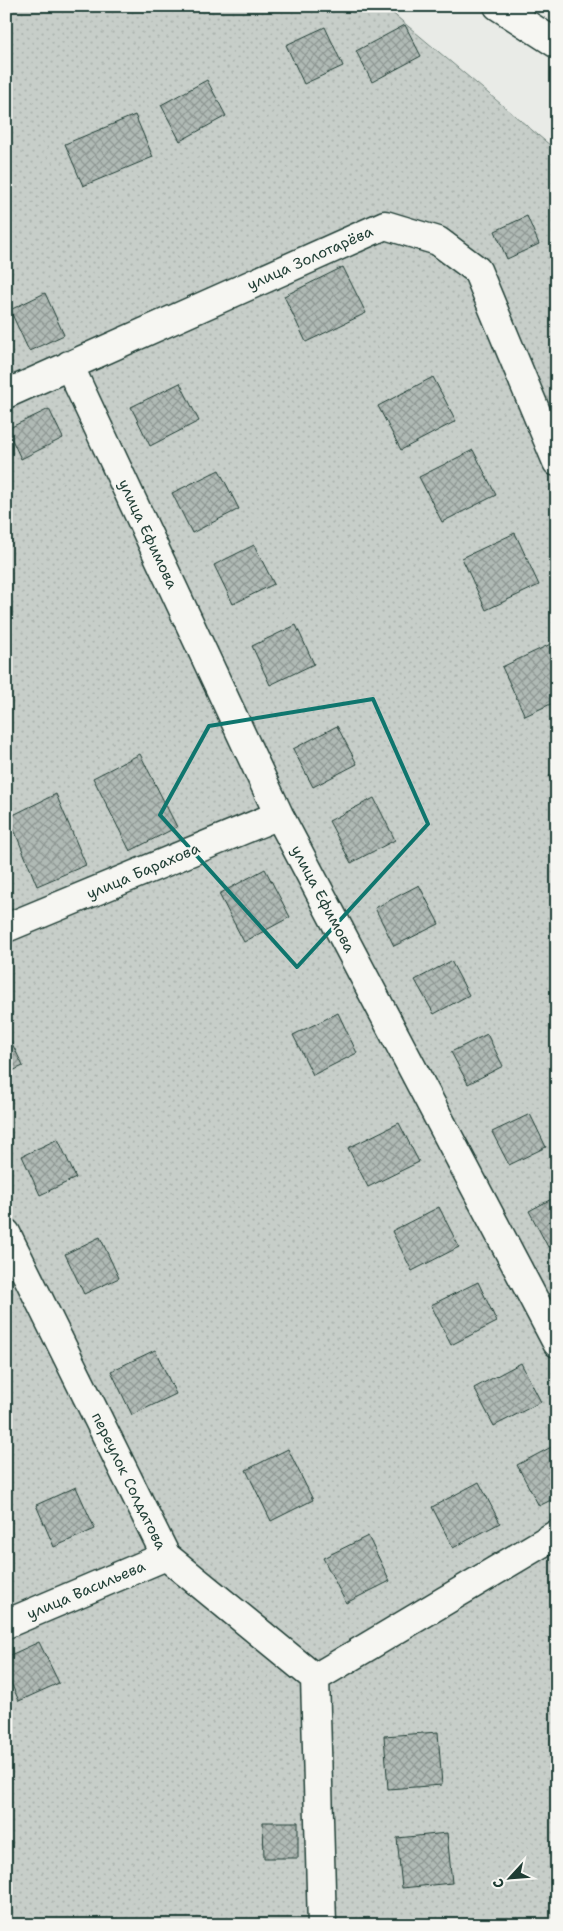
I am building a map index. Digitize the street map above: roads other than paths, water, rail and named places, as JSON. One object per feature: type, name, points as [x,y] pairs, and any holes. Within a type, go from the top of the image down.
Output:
[{"type":"street","points":[[498,6],[557,44]]},
{"type":"street","name":"улица Золотарёва","points":[[6,394],[385,225],[438,241],[477,270],[557,462]]},
{"type":"street","name":"улица Ефимова","points":[[69,365],[279,815],[557,1343]]},
{"type":"street","name":"улица Барахова","points":[[6,928],[279,815]]},
{"type":"street","name":"переулок Солдатова","points":[[6,1233],[166,1556],[315,1678]]},
{"type":"street","points":[[322,1925],[315,1678],[557,1534]]},
{"type":"street","name":"улица Васильева","points":[[6,1624],[166,1556]]}]
